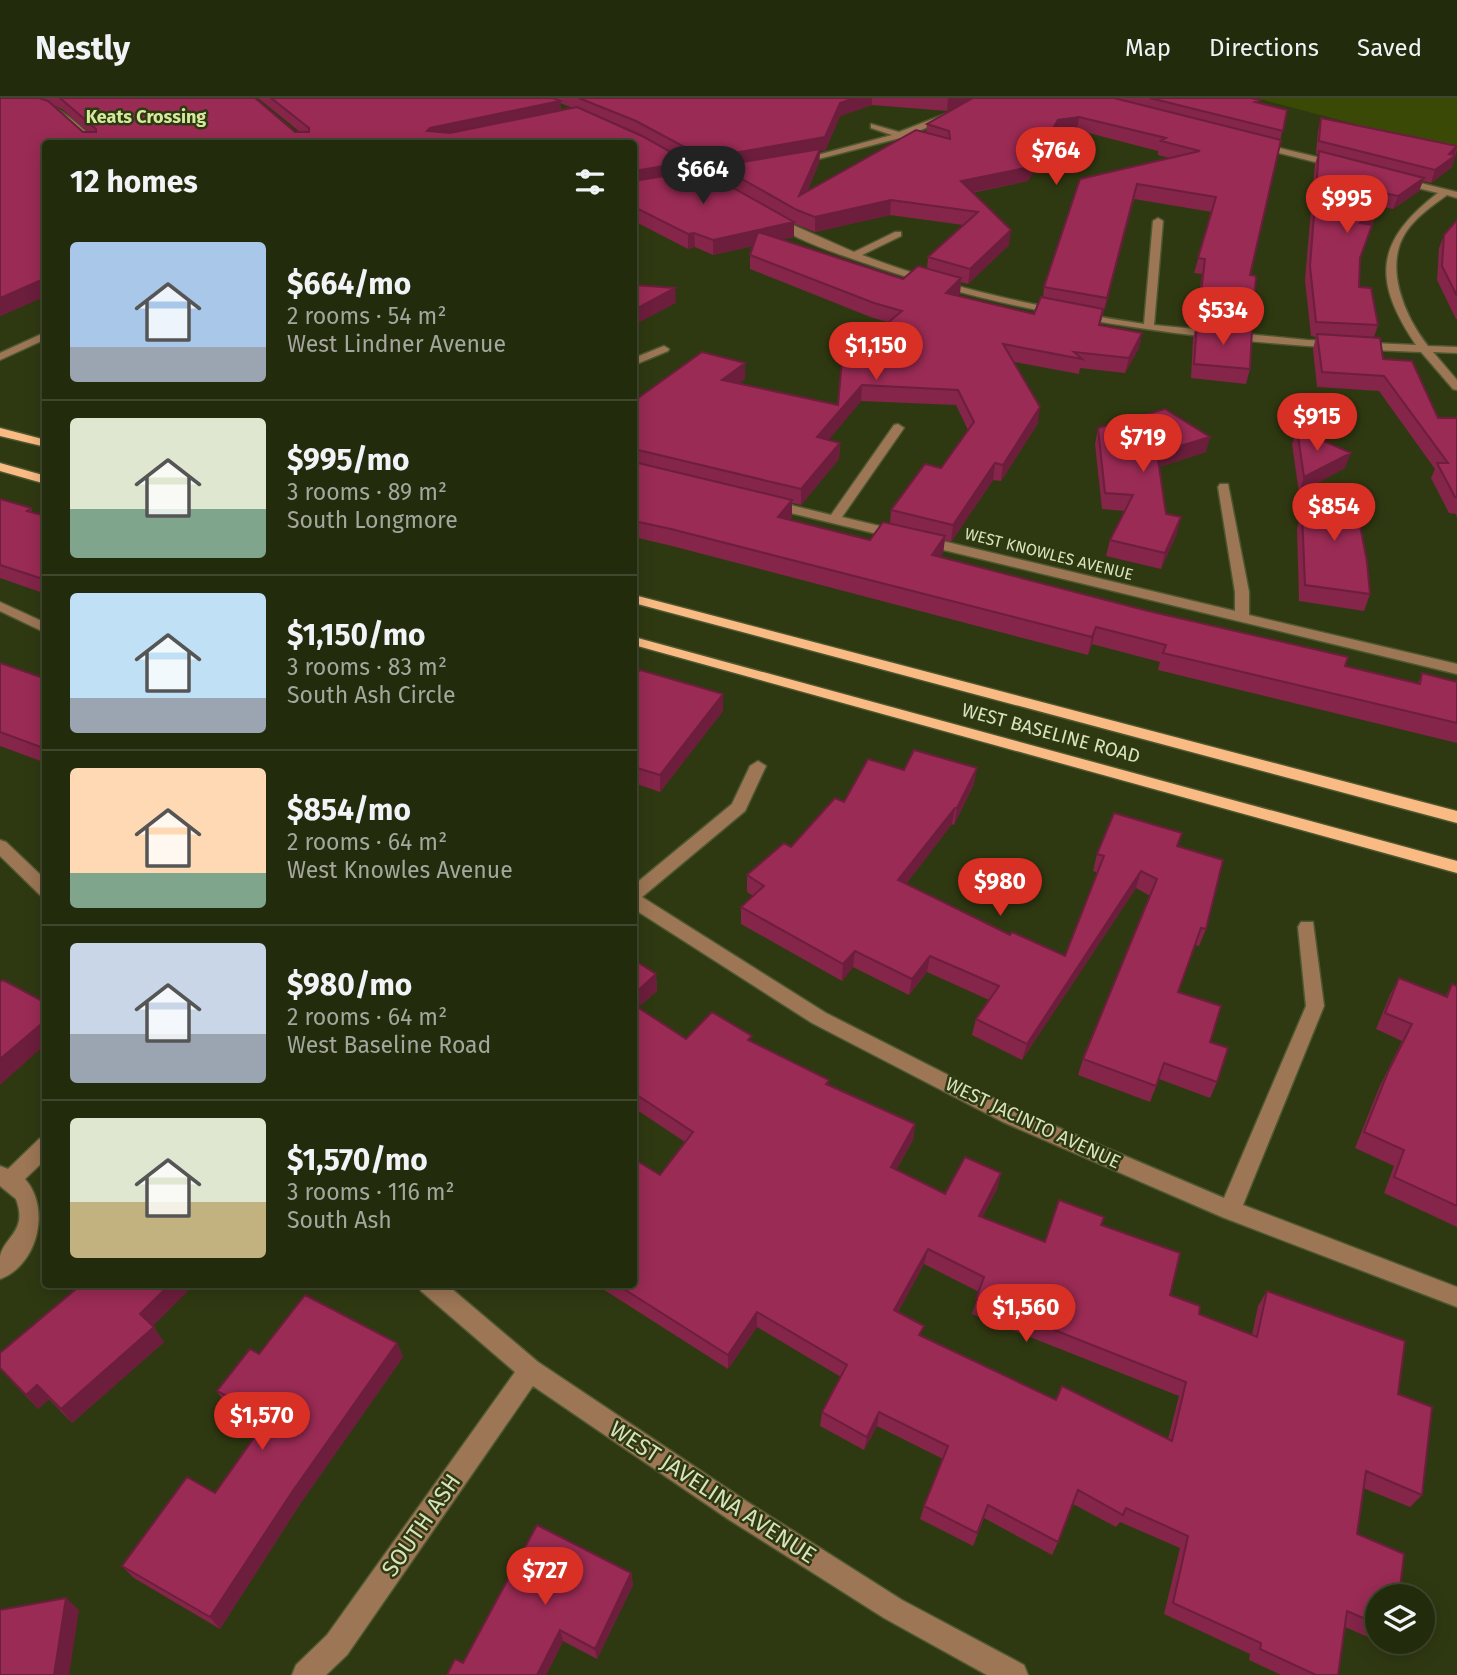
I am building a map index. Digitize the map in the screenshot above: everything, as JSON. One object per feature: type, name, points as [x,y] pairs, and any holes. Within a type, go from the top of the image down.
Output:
[{"type":"main road","points":[[0,432],[42,443]]},
{"type":"main road","points":[[0,467],[42,479]]},
{"type":"main road","name":"WEST BASELINE ROAD","points":[[637,600],[1457,817]]},
{"type":"main road","name":"WEST BASELINE ROAD","points":[[637,642],[1457,867]]},
{"type":"street","points":[[18,98],[57,110],[90,140]]},
{"type":"street","points":[[794,162],[899,135],[994,98]]},
{"type":"street","points":[[874,126],[910,138]]},
{"type":"street","points":[[1247,142],[1353,169]]},
{"type":"street","points":[[1392,179],[1457,195]]},
{"type":"street","points":[[1445,192],[1413,217],[1395,242],[1391,270],[1399,309],[1423,349],[1457,387]]},
{"type":"street","points":[[765,215],[788,228],[855,255],[946,286],[1056,312],[1149,328],[1268,342],[1457,350]]},
{"type":"street","points":[[1149,328],[1158,222]]},
{"type":"street","points":[[855,255],[898,234]]},
{"type":"street","points":[[0,357],[42,337]]},
{"type":"street","points":[[637,361],[664,349]]},
{"type":"street","points":[[834,519],[898,428]]},
{"type":"street","points":[[1224,487],[1242,592],[1242,618]]},
{"type":"street","name":"WEST KNOWLES AVENUE","points":[[754,500],[1457,668]]},
{"type":"street","points":[[0,606],[42,627]]},
{"type":"street","points":[[637,891],[738,807],[758,766]]},
{"type":"street","points":[[0,846],[42,887]]},
{"type":"street","name":"WEST JACINTO AVENUE","points":[[637,903],[831,1024],[1010,1116],[1230,1210],[1457,1297]]},
{"type":"street","points":[[1230,1210],[1315,1006],[1307,927]]},
{"type":"street","points":[[0,1269],[10,1260],[24,1238],[31,1217],[28,1197],[18,1184],[5,1177],[42,1148]]},
{"type":"street","name":"WEST JAVELINA AVENUE","points":[[434,1288],[530,1370],[737,1510],[893,1609],[1014,1675]]},
{"type":"street","name":"SOUTH ASH","points":[[306,1675],[337,1645],[530,1370]]},
{"type":"green space","points":[[1256,98],[1457,98],[1457,151]]},
{"type":"building","points":[[0,98],[39,98],[48,101],[83,132],[96,132],[96,129],[60,98],[255,98],[295,132],[309,132],[309,128],[271,98],[553,98],[560,101],[430,128],[427,131],[450,133],[577,107],[642,136],[688,162],[637,170],[637,140],[42,140],[42,280],[0,298]]},
{"type":"building","points":[[579,98],[854,98],[840,103],[825,137],[705,158],[636,121]]},
{"type":"building","points":[[973,98],[1114,98],[1281,140],[1250,275],[1256,276],[1253,315],[1199,309],[1205,259],[1198,258],[1216,197],[1137,184],[1107,298],[1044,287],[1080,179],[1200,151],[1161,141],[1166,138],[1079,117],[1058,120],[1030,167],[961,181],[1011,230],[970,269],[928,257],[978,212],[891,200],[815,217],[797,210],[719,166],[820,149],[799,196],[916,130],[950,139],[949,131],[927,124]]},
{"type":"building","points":[[1150,98],[1251,98],[1260,100],[1255,102],[1287,110],[1283,131]]},
{"type":"building","points":[[1321,118],[1457,146],[1449,154],[1456,155],[1435,170],[1319,141]]},
{"type":"building","points":[[1319,151],[1424,178],[1398,196],[1383,193],[1377,211],[1360,223],[1372,225],[1360,258],[1359,287],[1371,288],[1378,325],[1316,322],[1310,266]]},
{"type":"building","points":[[701,170],[794,222],[713,240],[694,233],[688,234],[637,208],[637,181]]},
{"type":"building","points":[[1457,220],[1457,296],[1442,266],[1444,235]]},
{"type":"building","points":[[758,232],[903,279],[918,266],[961,278],[946,293],[1034,314],[1041,297],[1103,309],[1099,325],[1142,333],[1129,358],[1074,352],[1082,359],[1003,344],[1040,407],[1003,465],[995,463],[953,525],[891,510],[925,464],[941,468],[974,422],[958,390],[862,385],[817,437],[840,443],[801,489],[637,450],[637,399],[702,352],[745,363],[722,380],[838,405],[842,361],[902,311],[874,303],[750,255]]},
{"type":"building","points":[[637,285],[675,288],[637,308]]},
{"type":"building","points":[[1197,324],[1252,329],[1250,369],[1194,364]]},
{"type":"building","points":[[1317,334],[1380,338],[1383,359],[1412,361],[1438,418],[1457,418],[1457,497],[1437,463],[1448,463],[1384,376],[1322,372]]},
{"type":"building","points":[[1165,409],[1210,437],[1157,453],[1166,514],[1181,517],[1165,553],[1110,540],[1133,495],[1105,493],[1098,428]]},
{"type":"building","points":[[1297,429],[1351,453],[1304,477]]},
{"type":"building","points":[[637,463],[792,500],[778,517],[870,540],[883,522],[945,536],[932,555],[1148,611],[1348,657],[1345,666],[1420,684],[1422,673],[1457,682],[1457,723],[1163,653],[1166,645],[1096,627],[1092,637],[637,522]]},
{"type":"building","points":[[1306,489],[1354,494],[1370,594],[1305,585],[1302,512],[1310,513]]},
{"type":"building","points":[[0,499],[31,508],[27,511],[42,515],[42,579],[0,565]]},
{"type":"building","points":[[0,663],[42,678],[42,748],[0,732]]},
{"type":"building","points":[[640,670],[723,694],[660,775],[637,768],[637,674]]},
{"type":"building","points":[[914,750],[977,768],[957,808],[898,880],[1010,935],[1012,932],[1065,956],[1104,856],[1097,854],[1114,813],[1182,833],[1177,846],[1223,860],[1206,929],[1201,928],[1178,992],[1221,1006],[1210,1042],[1228,1048],[1217,1082],[1164,1063],[1156,1086],[1083,1059],[1157,879],[1141,871],[1027,1044],[976,1019],[999,986],[930,956],[912,979],[855,951],[843,964],[741,907],[764,886],[747,875],[784,843],[791,847],[835,798],[844,802],[868,759],[904,770]]},
{"type":"building","points":[[637,962],[656,974],[637,991]]},
{"type":"building","points":[[1399,978],[1447,997],[1452,984],[1457,986],[1457,1206],[1394,1177],[1404,1150],[1364,1132],[1388,1072],[1412,1024],[1385,1013]]},
{"type":"building","points":[[3,980],[42,1001],[42,1023],[0,1059],[0,982]]},
{"type":"building","points":[[637,1007],[686,1039],[712,1012],[752,1036],[748,1040],[829,1080],[826,1084],[915,1124],[891,1167],[945,1194],[965,1157],[1001,1173],[979,1216],[1045,1242],[1059,1200],[1104,1217],[1101,1225],[1180,1253],[1170,1295],[1200,1306],[1199,1314],[1257,1337],[1267,1291],[1405,1341],[1398,1394],[1432,1407],[1422,1495],[1366,1471],[1357,1534],[1404,1554],[1400,1584],[1365,1584],[1365,1619],[1347,1611],[1338,1675],[1316,1675],[1260,1649],[1261,1643],[1173,1603],[1188,1536],[1126,1508],[1123,1515],[1078,1490],[1058,1542],[988,1505],[977,1533],[924,1506],[948,1446],[879,1412],[867,1437],[822,1412],[847,1365],[757,1312],[728,1355],[622,1288],[637,1288],[637,1161],[660,1175],[693,1132],[637,1095]],"holes":[[[928,1249],[984,1277],[976,1299],[1186,1382],[1172,1441],[1062,1386],[1056,1400],[919,1335],[924,1326],[894,1310]]]},
{"type":"building","points":[[77,1288],[166,1288],[140,1314],[154,1327],[61,1409],[37,1385],[26,1395],[0,1368],[0,1353]]},
{"type":"building","points":[[305,1295],[397,1343],[292,1492],[210,1617],[122,1566],[187,1477],[215,1493],[268,1418],[217,1391],[250,1349],[259,1354]]},
{"type":"building","points":[[537,1525],[631,1573],[595,1649],[560,1630],[537,1675],[447,1675],[455,1659],[463,1663]]},
{"type":"building","points":[[66,1598],[54,1675],[0,1675],[0,1610]]},
{"type":"district","name":"Keats Crossing","points":[[146,117]]}]
